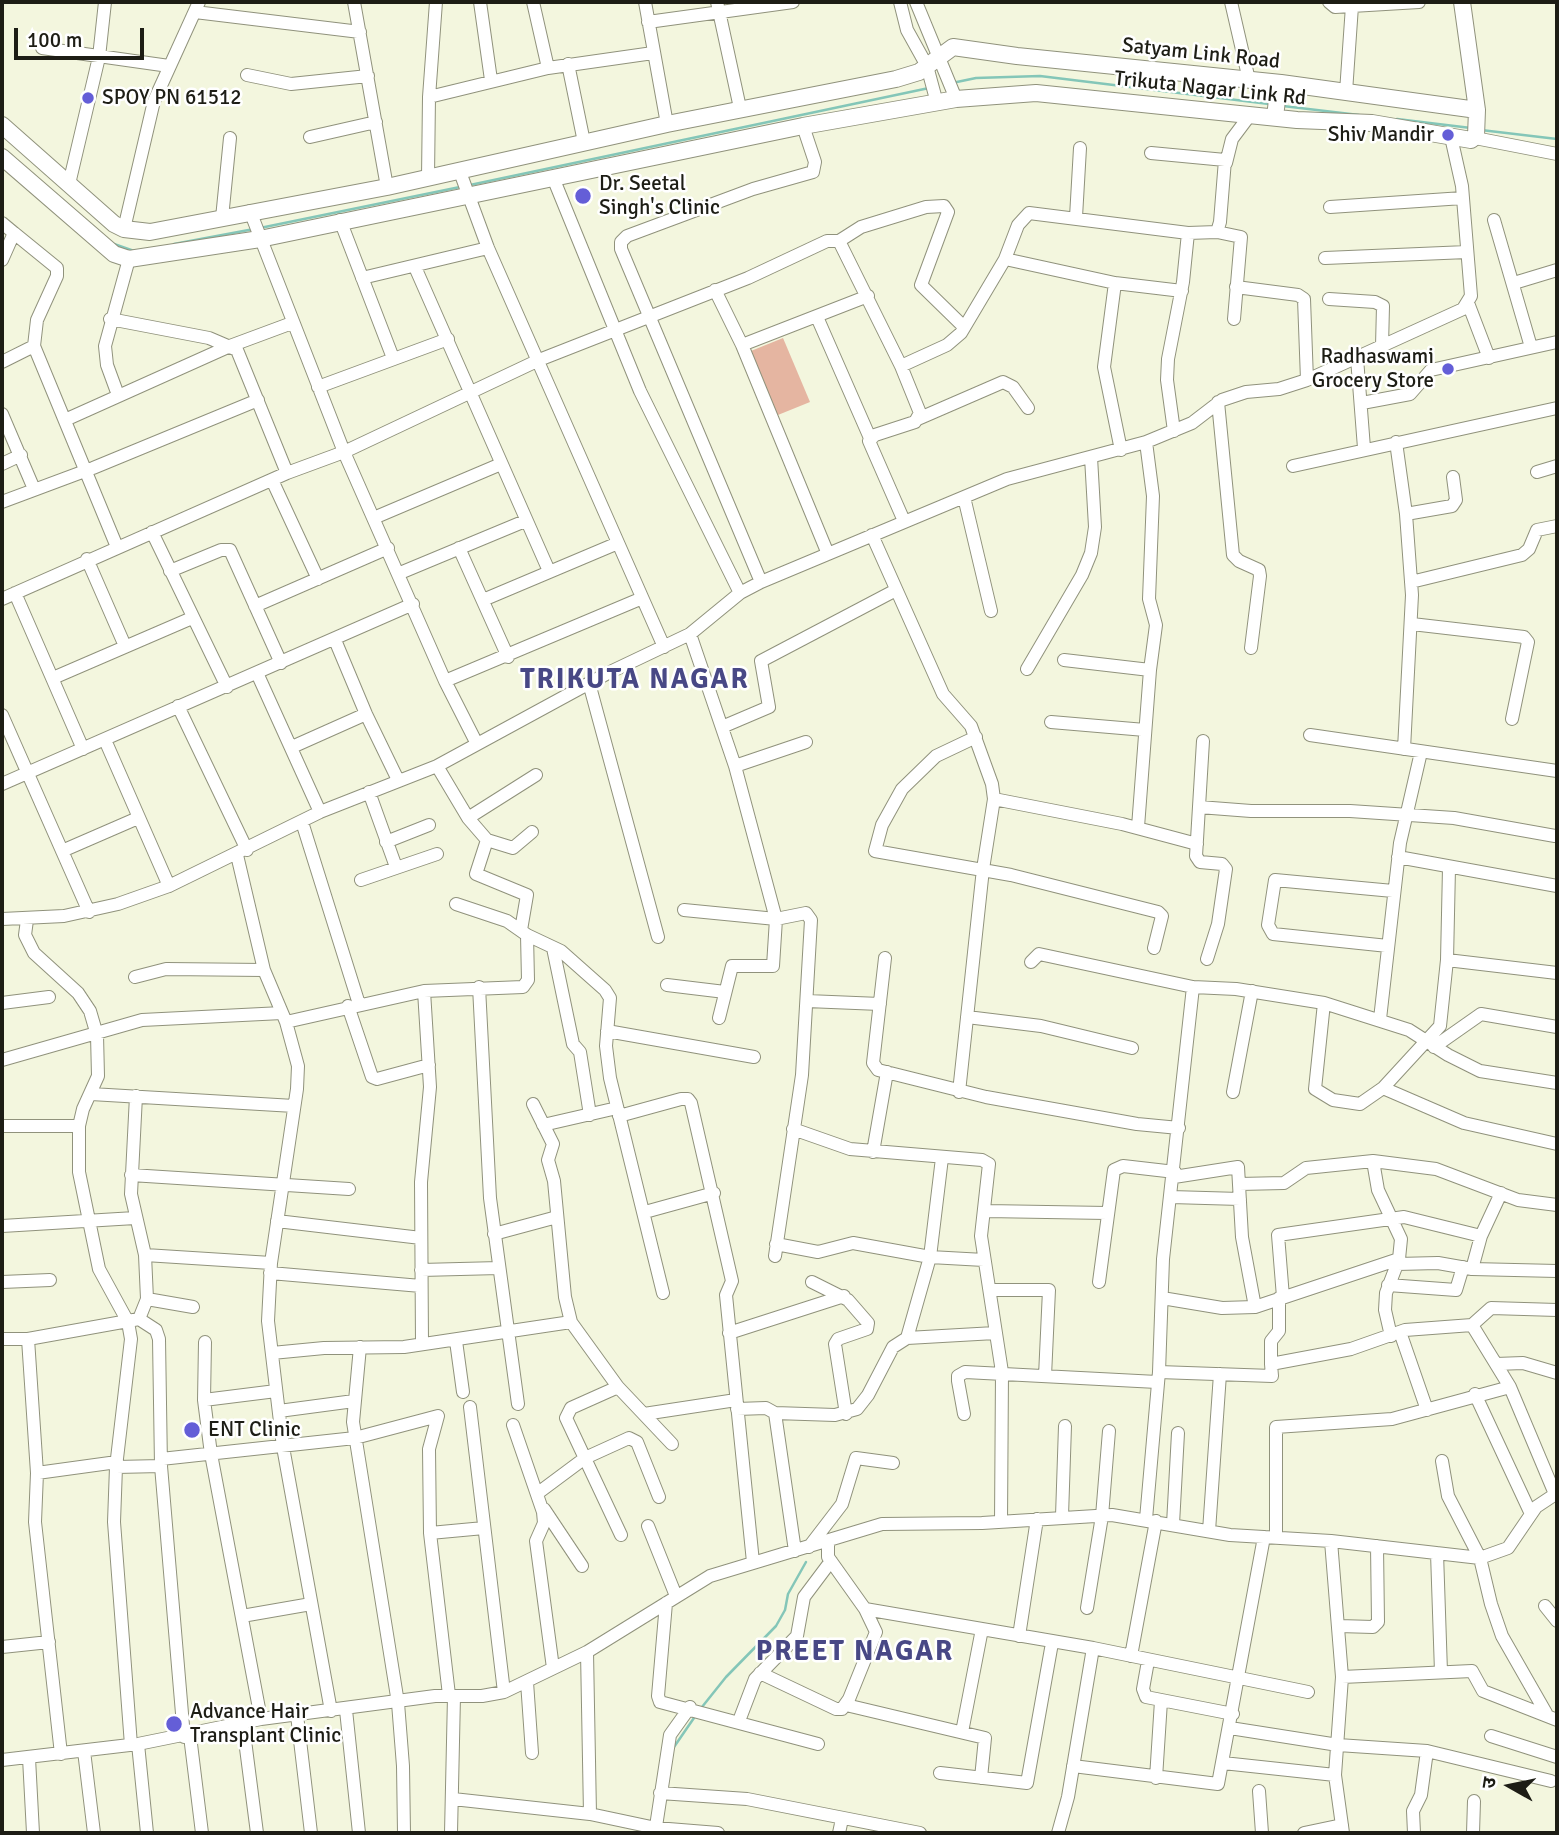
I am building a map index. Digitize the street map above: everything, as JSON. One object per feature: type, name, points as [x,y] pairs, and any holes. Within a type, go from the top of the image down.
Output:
[{"type":"main road","points":[[1462,2],[1477,127]]},
{"type":"main road","name":"Satyam Link Road","points":[[124,229],[150,232],[251,215],[428,177],[461,175],[584,142],[740,108],[913,75],[953,47],[1017,57],[1249,80],[1278,87],[1346,92],[1477,127]]},
{"type":"main road","points":[[1275,113],[1278,87]]},
{"type":"main road","name":"Trikuta Nagar Link Rd","points":[[128,259],[554,180],[803,126],[952,88],[1036,93],[1250,115],[1275,113],[1372,123],[1451,137],[1477,127]]},
{"type":"main road","points":[[2,125],[69,184],[114,254],[128,259]]},
{"type":"main road","points":[[2,157],[93,222],[124,229]]},
{"type":"street","points":[[69,184],[99,57],[105,2]]},
{"type":"street","points":[[354,2],[387,187]]},
{"type":"street","points":[[428,177],[429,97],[436,2]]},
{"type":"street","points":[[480,2],[491,80]]},
{"type":"street","points":[[533,2],[548,68]]},
{"type":"street","points":[[645,2],[667,124]]},
{"type":"street","points":[[648,22],[718,7],[793,2]]},
{"type":"street","points":[[900,2],[906,30],[933,60],[952,88]]},
{"type":"street","points":[[916,2],[933,60],[934,92]]},
{"type":"street","points":[[1231,2],[1249,80]]},
{"type":"street","points":[[1329,2],[1332,7],[1419,2]]},
{"type":"street","points":[[1346,92],[1352,6]]},
{"type":"street","points":[[124,229],[154,101],[197,7],[360,32]]},
{"type":"street","points":[[718,7],[740,108]]},
{"type":"street","points":[[42,48],[169,66]]},
{"type":"street","points":[[429,97],[548,68],[653,52]]},
{"type":"street","points":[[568,64],[584,142]]},
{"type":"street","points":[[247,75],[291,84],[368,76]]},
{"type":"street","points":[[1217,232],[1226,163],[1232,139],[1250,115]]},
{"type":"street","points":[[310,136],[376,122]]},
{"type":"street","points":[[761,582],[621,249],[623,239],[753,189],[808,174],[815,166],[803,126]]},
{"type":"street","points":[[1477,127],[1557,154]]},
{"type":"street","points":[[2,919],[27,920],[89,912],[169,886],[242,853],[320,812],[437,766],[589,683],[690,634],[740,593],[761,582],[964,497],[1042,469],[1121,450],[1174,431],[1192,423],[1217,402],[1307,380],[1463,309],[1471,296],[1463,198],[1451,137]]},
{"type":"street","points":[[222,218],[230,138]]},
{"type":"street","points":[[1076,218],[1080,148]]},
{"type":"street","points":[[1151,153],[1221,158],[1226,163]]},
{"type":"street","points":[[461,175],[488,248],[539,360],[640,599],[664,647]]},
{"type":"street","points":[[554,180],[640,391],[740,593]]},
{"type":"street","points":[[1330,207],[1463,198]]},
{"type":"street","points":[[2,599],[287,473],[344,452],[539,360],[715,290],[827,241],[839,241],[861,227],[895,216],[935,205],[947,208],[947,218],[921,285],[964,327]]},
{"type":"street","points":[[901,366],[947,345],[964,327],[1005,259],[1024,216],[1039,213],[1188,233],[1217,232],[1241,237],[1234,319]]},
{"type":"street","points":[[251,215],[344,452],[376,517],[445,681],[477,744]]},
{"type":"street","points":[[340,220],[393,358]]},
{"type":"street","points":[[1494,220],[1531,347]]},
{"type":"street","points":[[2,223],[58,270],[37,320],[34,346],[117,547]]},
{"type":"street","points":[[2,260],[14,233]]},
{"type":"street","points":[[1174,431],[1167,380],[1168,359],[1182,291],[1188,233]]},
{"type":"street","points":[[839,241],[901,366],[920,418]]},
{"type":"street","points":[[362,278],[488,248]]},
{"type":"street","points":[[1325,258],[1467,252]]},
{"type":"street","points":[[118,395],[105,353],[110,319],[128,259]]},
{"type":"street","points":[[1005,259],[1115,283],[1182,291]]},
{"type":"street","points":[[415,267],[549,571]]},
{"type":"street","points":[[1514,283],[1557,270]]},
{"type":"street","points":[[1115,283],[1104,367],[1121,450]]},
{"type":"street","points":[[1236,287],[1298,295],[1304,299],[1307,380]]},
{"type":"street","points":[[715,290],[743,345],[828,554]]},
{"type":"street","points":[[743,345],[868,296]]},
{"type":"street","points":[[1329,299],[1375,302],[1383,306],[1382,346]]},
{"type":"street","points":[[1468,303],[1489,358]]},
{"type":"street","points":[[817,317],[904,521]]},
{"type":"street","points":[[110,319],[209,338],[230,346],[242,355],[287,473]]},
{"type":"street","points":[[65,420],[230,346],[292,323]]},
{"type":"street","points":[[318,387],[448,339]]},
{"type":"street","points":[[1362,403],[1410,394],[1432,370],[1557,342]]},
{"type":"street","points":[[2,362],[34,346]]},
{"type":"street","points":[[1357,358],[1364,448]]},
{"type":"street","points":[[870,438],[915,422],[1003,382],[1013,387],[1028,408]]},
{"type":"street","points":[[2,502],[258,400]]},
{"type":"street","points":[[1217,402],[1233,555],[1239,561],[1259,570],[1260,576],[1251,648]]},
{"type":"street","points":[[1293,466],[1364,448],[1557,408]]},
{"type":"street","points":[[2,414],[34,489]]},
{"type":"street","points":[[1138,827],[1156,625],[1149,599],[1153,496],[1146,442]]},
{"type":"street","points":[[1396,442],[1406,514],[1411,582],[1412,624],[1404,748]]},
{"type":"street","points":[[2,464],[21,455]]},
{"type":"street","points":[[1027,669],[1082,575],[1091,553],[1095,527],[1091,457]]},
{"type":"street","points":[[376,517],[501,464]]},
{"type":"street","points":[[1537,472],[1557,466]]},
{"type":"street","points":[[1406,514],[1452,506],[1456,500],[1453,477]]},
{"type":"street","points":[[272,480],[318,579]]},
{"type":"street","points":[[964,497],[991,611]]},
{"type":"street","points":[[400,573],[525,521]]},
{"type":"street","points":[[1411,582],[1522,555],[1529,549],[1537,530],[1557,526]]},
{"type":"street","points":[[152,532],[227,687]]},
{"type":"street","points":[[872,535],[943,694],[971,726],[994,799],[983,869],[958,1091]]},
{"type":"street","points":[[483,600],[618,543]]},
{"type":"street","points":[[255,606],[388,548]]},
{"type":"street","points":[[459,548],[508,657]]},
{"type":"street","points":[[170,571],[228,550],[281,663]]},
{"type":"street","points":[[88,559],[125,646]]},
{"type":"street","points":[[722,727],[769,707],[771,701],[760,666],[764,659],[896,590]]},
{"type":"street","points":[[15,593],[83,749]]},
{"type":"street","points":[[445,681],[508,657],[640,599]]},
{"type":"street","points":[[2,784],[413,604]]},
{"type":"street","points":[[53,678],[192,618]]},
{"type":"street","points":[[1412,624],[1524,637],[1528,642],[1512,719]]},
{"type":"street","points":[[690,634],[735,766],[776,919],[773,966],[732,967],[719,1018]]},
{"type":"street","points":[[335,640],[398,780]]},
{"type":"street","points":[[1064,660],[1150,670]]},
{"type":"street","points":[[257,673],[320,812]]},
{"type":"street","points":[[589,683],[658,937]]},
{"type":"street","points":[[178,706],[242,853],[264,970],[284,1017],[298,1066],[276,1221],[268,1321],[283,1447],[331,1711]]},
{"type":"street","points":[[292,747],[366,714]]},
{"type":"street","points":[[2,715],[89,912]]},
{"type":"street","points":[[1051,722],[1145,730]]},
{"type":"street","points":[[1310,735],[1557,771]]},
{"type":"street","points":[[976,737],[936,756],[914,775],[892,803],[874,847],[878,854],[983,869],[1078,890],[1158,912],[1161,916],[1154,948]]},
{"type":"street","points":[[105,740],[169,886]]},
{"type":"street","points":[[1203,741],[1197,844],[1200,862],[1222,864],[1226,869],[1218,925],[1207,959]]},
{"type":"street","points":[[735,766],[806,742]]},
{"type":"street","points":[[1380,1019],[1398,858],[1405,815],[1421,752]]},
{"type":"street","points":[[437,766],[468,818],[487,840],[513,848],[532,832]]},
{"type":"street","points":[[468,818],[536,775]]},
{"type":"street","points":[[369,792],[396,867]]},
{"type":"street","points":[[994,799],[1138,827],[1197,844]]},
{"type":"street","points":[[1199,807],[1454,818],[1555,836]]},
{"type":"street","points":[[62,852],[138,818]]},
{"type":"street","points":[[302,822],[372,1077],[377,1079],[429,1065]]},
{"type":"street","points":[[387,842],[429,825]]},
{"type":"street","points":[[2,1060],[142,1020],[284,1017],[425,991],[523,987],[527,984],[524,932],[527,895],[476,874],[487,840]]},
{"type":"street","points":[[361,880],[437,855]]},
{"type":"street","points":[[1398,858],[1557,886]]},
{"type":"street","points":[[1431,1044],[1442,1020],[1447,960],[1449,868]]},
{"type":"street","points":[[1388,946],[1273,934],[1268,925],[1275,880],[1393,891]]},
{"type":"street","points":[[456,904],[494,915],[554,948],[576,962],[606,990],[610,998],[608,1063],[663,1293]]},
{"type":"street","points":[[684,910],[776,919],[799,914],[810,917],[802,1075],[775,1250],[818,1252],[853,1242],[930,1257],[984,1260]]},
{"type":"street","points":[[27,920],[25,935],[33,953],[78,993],[90,1011],[97,1035],[98,1076],[79,1126],[79,1172],[99,1269],[134,1321]]},
{"type":"street","points":[[554,948],[573,1044],[580,1052],[590,1115]]},
{"type":"street","points":[[1031,962],[1040,954],[1193,987],[1252,991],[1324,1003],[1380,1019],[1480,1071],[1557,1083]]},
{"type":"street","points":[[884,958],[874,1067],[958,1091],[1137,1124],[1179,1128]]},
{"type":"street","points":[[1447,960],[1557,974]]},
{"type":"street","points":[[135,977],[166,969],[264,970]]},
{"type":"street","points":[[667,985],[725,992]]},
{"type":"street","points":[[480,987],[494,1234],[518,1404]]},
{"type":"street","points":[[1131,1656],[1151,1520],[1162,1298],[1193,987]]},
{"type":"street","points":[[422,1344],[421,1182],[430,1105],[425,991]]},
{"type":"street","points":[[1233,1092],[1252,991]]},
{"type":"street","points":[[2,1003],[49,997]]},
{"type":"street","points":[[807,1001],[880,1004]]},
{"type":"street","points":[[1324,1003],[1314,1080],[1317,1093],[1360,1104],[1383,1088],[1431,1044],[1481,1014],[1557,1027]]},
{"type":"street","points":[[967,1017],[1041,1026],[1132,1048]]},
{"type":"street","points":[[607,1031],[754,1057]]},
{"type":"street","points":[[873,1152],[887,1072]]},
{"type":"street","points":[[1383,1088],[1464,1123],[1557,1144]]},
{"type":"street","points":[[91,1094],[294,1105]]},
{"type":"street","points":[[136,1096],[131,1175],[135,1218],[145,1255],[147,1299],[134,1321],[131,1339],[117,1465],[114,1522],[146,1833]]},
{"type":"street","points":[[543,1125],[688,1099],[714,1193],[732,1281],[726,1295],[753,1562]]},
{"type":"street","points":[[533,1104],[553,1144],[548,1160],[554,1181],[571,1322],[618,1387],[672,1444]]},
{"type":"street","points":[[2,1126],[79,1126]]},
{"type":"street","points":[[793,1129],[837,1146],[873,1152],[986,1161],[989,1169],[981,1237],[1002,1372],[1001,1522]]},
{"type":"street","points":[[907,1338],[930,1257],[942,1158]]},
{"type":"street","points":[[1239,1184],[1278,1184],[1306,1168],[1373,1161],[1436,1169],[1532,1203],[1557,1205]]},
{"type":"street","points":[[1373,1161],[1378,1190],[1401,1239],[1398,1261],[1388,1285],[1385,1310],[1427,1410]]},
{"type":"street","points":[[1099,1282],[1112,1175],[1116,1167],[1174,1175],[1238,1167],[1242,1237],[1255,1307]]},
{"type":"street","points":[[131,1175],[349,1189]]},
{"type":"street","points":[[645,1212],[714,1193]]},
{"type":"street","points":[[1388,1285],[1457,1290],[1501,1193]]},
{"type":"street","points":[[1171,1197],[1240,1199]]},
{"type":"street","points":[[986,1211],[1107,1213]]},
{"type":"street","points":[[494,1234],[557,1217]]},
{"type":"street","points":[[2,1226],[135,1218]]},
{"type":"street","points":[[964,1414],[958,1376],[965,1373],[1002,1372],[1045,1376],[1272,1376],[1271,1341],[1279,1331],[1281,1297],[1278,1235],[1393,1218],[1415,1218],[1481,1236]]},
{"type":"street","points":[[276,1221],[421,1238]]},
{"type":"street","points":[[145,1255],[421,1286]]},
{"type":"street","points":[[1162,1298],[1222,1308],[1255,1307],[1398,1261],[1468,1268],[1557,1271]]},
{"type":"street","points":[[421,1270],[499,1268]]},
{"type":"street","points":[[2,1282],[50,1280]]},
{"type":"street","points":[[812,1282],[844,1296],[868,1323],[867,1329],[838,1339],[835,1344],[846,1413]]},
{"type":"street","points":[[990,1290],[1049,1290],[1045,1376]]},
{"type":"street","points":[[729,1333],[844,1296]]},
{"type":"street","points":[[147,1299],[193,1307]]},
{"type":"street","points":[[1271,1364],[1351,1349],[1395,1334],[1472,1325],[1492,1308],[1557,1310]]},
{"type":"street","points":[[2,1339],[28,1339],[134,1321],[156,1330],[159,1339],[161,1463],[187,1736],[202,1833]]},
{"type":"street","points":[[272,1353],[456,1341],[571,1322]]},
{"type":"street","points":[[2,1760],[135,1745],[243,1725],[261,1719],[451,1695],[482,1696],[504,1692],[587,1652],[710,1576],[870,1527],[895,1523],[1001,1522],[1062,1516],[1102,1516],[1151,1520],[1209,1531],[1331,1541],[1480,1558],[1508,1548],[1531,1514],[1556,1493],[1510,1387],[1472,1325]]},
{"type":"street","points":[[644,1414],[737,1405],[766,1408],[775,1413],[846,1413],[863,1403],[893,1347],[907,1338],[995,1333]]},
{"type":"street","points":[[28,1339],[37,1473],[35,1522],[61,1754]]},
{"type":"street","points":[[456,1341],[463,1392]]},
{"type":"street","points":[[205,1342],[204,1400],[211,1454],[261,1719]]},
{"type":"street","points":[[360,1347],[354,1401],[355,1438],[398,1703],[404,1833]]},
{"type":"street","points":[[1496,1364],[1522,1363],[1557,1373]]},
{"type":"street","points":[[1209,1531],[1220,1374]]},
{"type":"street","points":[[618,1387],[567,1413],[567,1424],[621,1535]]},
{"type":"street","points":[[1073,1766],[1218,1784],[1233,1714],[1237,1678],[1270,1537],[1276,1427],[1392,1419],[1475,1394],[1510,1387]]},
{"type":"street","points":[[204,1400],[276,1391]]},
{"type":"street","points":[[1475,1394],[1531,1514]]},
{"type":"street","points":[[279,1411],[354,1401]]},
{"type":"street","points":[[470,1407],[504,1692]]},
{"type":"street","points":[[775,1413],[814,1546],[831,1561],[865,1609],[874,1627],[876,1638],[846,1705]]},
{"type":"street","points":[[37,1473],[161,1463],[211,1454],[355,1438],[438,1416],[429,1449],[430,1533],[451,1695],[453,1799],[450,1833]]},
{"type":"street","points":[[513,1425],[540,1499],[544,1523],[536,1541],[553,1668]]},
{"type":"street","points":[[1062,1516],[1065,1426]]},
{"type":"street","points":[[1087,1608],[1102,1516],[1109,1431]]},
{"type":"street","points":[[1173,1524],[1178,1433]]},
{"type":"street","points":[[540,1499],[585,1458],[624,1439],[633,1439],[659,1497]]},
{"type":"street","points":[[814,1546],[842,1504],[856,1458],[893,1463]]},
{"type":"street","points":[[1442,1461],[1452,1507],[1480,1558],[1502,1636],[1552,1716]]},
{"type":"street","points":[[540,1499],[582,1566]]},
{"type":"street","points":[[1019,1636],[1037,1518]]},
{"type":"street","points":[[648,1526],[671,1600],[658,1699],[663,1703],[696,1709],[818,1744]]},
{"type":"street","points":[[430,1533],[484,1528]]},
{"type":"street","points":[[1304,1833],[1342,1829],[1335,1775],[1342,1677],[1331,1541]]},
{"type":"street","points":[[1339,1626],[1377,1625],[1377,1546]]},
{"type":"street","points":[[1437,1553],[1441,1672]]},
{"type":"street","points":[[739,1721],[760,1673],[797,1636],[804,1597],[831,1561]]},
{"type":"street","points":[[242,1616],[312,1604]]},
{"type":"street","points":[[1545,1606],[1557,1621]]},
{"type":"street","points":[[865,1609],[1093,1648],[1308,1692]]},
{"type":"street","points":[[962,1732],[982,1629]]},
{"type":"street","points":[[2,1647],[49,1642]]},
{"type":"street","points":[[940,1773],[1025,1784],[1029,1780],[1052,1643]]},
{"type":"street","points":[[1058,1833],[1073,1766],[1093,1648]]},
{"type":"street","points":[[587,1652],[590,1814]]},
{"type":"street","points":[[1148,1661],[1143,1694],[1161,1702],[1233,1714]]},
{"type":"street","points":[[1342,1677],[1475,1672],[1483,1690],[1552,1716]]},
{"type":"street","points":[[760,1673],[836,1709],[846,1705],[985,1738],[981,1778]]},
{"type":"street","points":[[527,1682],[532,1753]]},
{"type":"street","points":[[1156,1778],[1161,1702]]},
{"type":"street","points":[[660,1829],[670,1735],[696,1709]]},
{"type":"street","points":[[346,1710],[359,1833]]},
{"type":"street","points":[[297,1715],[311,1833]]},
{"type":"street","points":[[243,1725],[257,1833]]},
{"type":"street","points":[[1230,1728],[1338,1745],[1427,1751],[1551,1781]]},
{"type":"street","points":[[1491,1736],[1557,1757]]},
{"type":"street","points":[[84,1751],[94,1833]]},
{"type":"street","points":[[1414,1833],[1413,1811],[1421,1795],[1427,1751]]},
{"type":"street","points":[[29,1758],[33,1833]]},
{"type":"street","points":[[1223,1763],[1335,1775]]},
{"type":"street","points":[[1259,1791],[1262,1833]]},
{"type":"street","points":[[664,1793],[747,1799],[920,1833]]},
{"type":"street","points":[[453,1799],[590,1814],[660,1829],[718,1833]]},
{"type":"street","points":[[1474,1801],[1474,1833]]},
{"type":"street","points":[[839,1833],[842,1819]]},
{"type":"street","points":[[612,1833],[620,1820]]},
{"type":"shaded area","points":[[783,338],[810,402],[773,417],[746,353]]},
{"type":"waterway","points":[[952,83],[976,78],[1040,76],[1269,104]]},
{"type":"waterway","points":[[470,185],[929,88]]},
{"type":"waterway","points":[[1283,106],[1359,115]]},
{"type":"waterway","points":[[1397,119],[1471,128]]},
{"type":"waterway","points":[[1481,130],[1557,139]]},
{"type":"waterway","points":[[260,228],[460,187]]},
{"type":"waterway","points":[[174,244],[254,229]]},
{"type":"waterway","points":[[114,244],[134,251]]},
{"type":"waterway","points":[[702,1707],[726,1677],[776,1626],[785,1610],[788,1594],[806,1562]]},
{"type":"waterway","points":[[674,1747],[696,1715]]},
{"type":"place","name":"SPOY PN 61512","points":[[88,98]]},
{"type":"place","name":"Shiv Mandir","points":[[1448,135]]},
{"type":"place","name":"Dr. Seetal Singh's Clinic","points":[[583,196]]},
{"type":"place","name":"Radhaswami Grocery Store","points":[[1448,369]]},
{"type":"place","name":"ENT Clinic","points":[[192,1430]]},
{"type":"place","name":"Advance Hair Transplant Clinic","points":[[174,1724]]},
{"type":"district","name":"TRIKUTA NAGAR","points":[[635,681]]},
{"type":"district","name":"PREET NAGAR","points":[[855,1653]]}]
